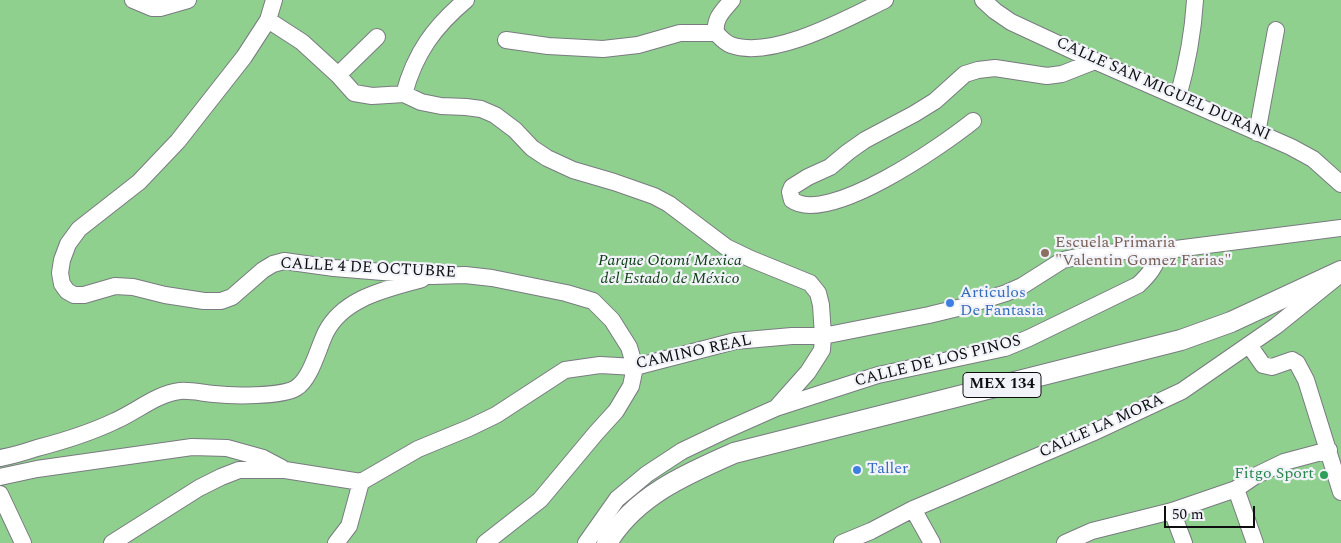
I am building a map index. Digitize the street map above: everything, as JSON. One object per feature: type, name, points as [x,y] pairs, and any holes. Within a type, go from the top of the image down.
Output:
[{"type":"main road","name":"MEX 134","points":[[607,543],[630,513],[660,490],[697,469],[734,453],[1181,340],[1248,315],[1341,272]]},
{"type":"street","points":[[139,1],[152,8],[160,8],[188,0]]},
{"type":"street","points":[[274,0],[268,20],[302,42],[338,74],[354,93],[361,95],[404,94],[421,102],[441,106],[481,109],[495,115],[515,130],[532,148],[547,158],[573,170],[654,196],[669,204],[726,247],[810,283],[818,293],[821,305],[822,350],[816,360],[776,408]]},
{"type":"street","points":[[404,94],[409,76],[423,46],[435,30],[466,0]]},
{"type":"street","points":[[732,0],[718,17],[715,26],[716,33],[724,42],[732,46],[751,48],[777,45],[815,33],[885,0]]},
{"type":"street","name":"CALLE SAN MIGUEL DURANI","points":[[983,0],[1011,22],[1291,147],[1313,159],[1341,184]]},
{"type":"street","points":[[1178,97],[1190,51],[1195,0]]},
{"type":"street","name":"CALLE 4 DE OCTUBRE","points":[[268,20],[244,57],[178,141],[139,182],[79,229],[68,244],[62,260],[60,273],[62,284],[67,292],[74,295],[84,295],[115,286],[133,287],[165,295],[204,301],[222,301],[232,297],[263,270],[273,264],[284,262],[432,276],[465,275],[492,278],[566,293],[593,301],[612,320],[623,335],[635,366]]},
{"type":"street","points":[[1257,133],[1276,30]]},
{"type":"street","points":[[506,40],[548,46],[603,49],[638,45],[680,34],[716,33]]},
{"type":"street","points":[[338,74],[377,37]]},
{"type":"street","points":[[973,121],[952,138],[855,195],[825,204],[797,204],[792,200],[790,192],[792,187],[830,167],[866,140],[935,101],[965,74],[995,68],[1047,76],[1062,74],[1095,61]]},
{"type":"street","name":"CAMINO REAL","points":[[361,482],[418,449],[470,428],[496,415],[565,370],[600,365],[635,366],[736,342],[792,336],[823,336],[938,313],[993,297],[1022,286],[1063,260],[1077,257],[1125,251],[1160,251],[1341,228]]},
{"type":"street","name":"CALLE DE LOS PINOS","points":[[586,543],[618,499],[646,474],[682,451],[776,408],[878,374],[1005,348],[1021,342],[1138,285],[1158,262],[1160,251]]},
{"type":"street","name":"CALLE LA MORA","points":[[842,543],[872,531],[913,509],[1092,433],[1182,391],[1296,312],[1341,272]]},
{"type":"street","points":[[0,458],[77,437],[117,421],[162,396],[178,391],[215,394],[288,392],[298,387],[306,378],[327,330],[341,313],[361,299],[389,288],[432,276]]},
{"type":"street","points":[[1249,345],[1263,365],[1272,366],[1292,360],[1297,363],[1306,380],[1341,492]]},
{"type":"street","points":[[485,543],[540,500],[616,411],[631,386],[635,366]]},
{"type":"street","points":[[0,477],[116,458],[206,446],[227,448],[263,458],[285,470]]},
{"type":"street","points":[[1065,543],[1095,537],[1236,489],[1255,476],[1284,462],[1329,450]]},
{"type":"street","points":[[112,543],[199,488],[221,477],[239,470],[285,470],[361,482],[349,526],[336,543]]},
{"type":"street","points":[[1236,489],[1255,543]]},
{"type":"street","points":[[0,494],[23,543]]},
{"type":"street","points":[[913,509],[932,543]]},
{"type":"street","points":[[1172,511],[1184,543]]},
{"type":"green space","name":"Parque Otomí Mexica del Estado de México","points":[[0,0],[1341,0],[1341,543],[0,543]]},
{"type":"place","name":"Escuela Primaria \"Valentin Gomez Farias\"","points":[[1045,253]]},
{"type":"place","name":"Articulos De Fantasia","points":[[950,303]]},
{"type":"place","name":"Taller","points":[[857,470]]},
{"type":"place","name":"Fitgo Sport","points":[[1324,475]]}]
